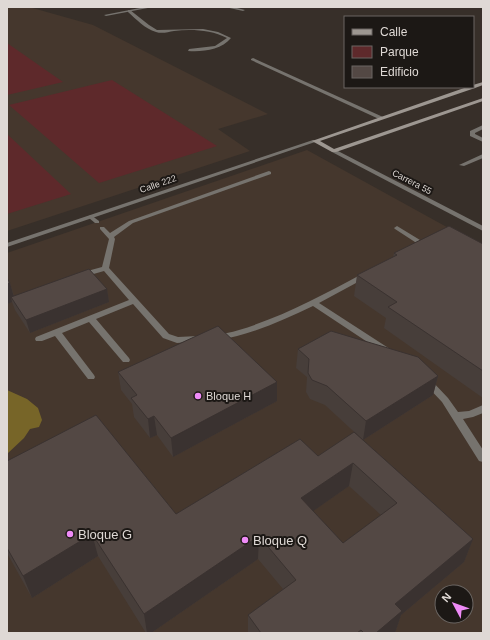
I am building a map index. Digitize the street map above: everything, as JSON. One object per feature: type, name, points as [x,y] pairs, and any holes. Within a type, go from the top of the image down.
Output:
[{"type":"street","points":[[106,15],[151,7]]},
{"type":"street","points":[[227,7],[243,10]]},
{"type":"street","points":[[129,11],[154,30],[163,32],[195,29],[210,30],[220,32],[230,38],[225,43],[210,48],[188,50]]},
{"type":"street","points":[[253,59],[381,118]]},
{"type":"street","name":"Calle 222","points":[[7,245],[469,88]]},
{"type":"street","points":[[315,141],[334,151],[483,98]]},
{"type":"street","points":[[483,127],[472,132],[472,135],[483,140]]},
{"type":"street","name":"Carrera 55","points":[[334,151],[483,229]]},
{"type":"street","points":[[462,165],[483,156]]},
{"type":"street","points":[[110,236],[132,222],[269,173]]},
{"type":"street","points":[[91,216],[110,236],[111,246],[105,268]]},
{"type":"street","points":[[397,228],[418,241],[418,246],[409,253]]},
{"type":"street","points":[[76,278],[105,268]]},
{"type":"street","points":[[105,268],[166,336],[177,340],[210,338],[244,332],[314,303],[375,271]]},
{"type":"street","points":[[39,339],[134,301]]},
{"type":"street","points":[[314,303],[397,358]]},
{"type":"street","points":[[90,318],[126,360]]},
{"type":"street","points":[[57,332],[91,377]]},
{"type":"street","points":[[422,376],[445,400],[483,458]]},
{"type":"street","points":[[454,415],[472,415],[483,408]]},
{"type":"shaded area","points":[[7,7],[29,7],[93,25],[268,114],[218,129],[250,151],[7,231]]},
{"type":"shaded area","points":[[307,150],[483,247],[483,633],[7,633],[7,253]]},
{"type":"shaded area","points":[[7,390],[27,399],[38,408],[42,420],[39,427],[30,429],[24,438],[7,454]]},
{"type":"green space","points":[[7,43],[63,82],[7,95]]},
{"type":"green space","points":[[112,80],[217,146],[99,183],[9,105]]},
{"type":"green space","points":[[7,134],[71,194],[7,214]]},
{"type":"building","points":[[449,226],[483,244],[483,371],[388,307],[397,302],[357,275],[397,255],[394,253]]},
{"type":"building","points":[[89,269],[107,289],[26,320],[11,297]]},
{"type":"building","name":"Bloque H","points":[[218,326],[277,382],[171,438],[154,416],[148,419],[131,398],[137,395],[118,372]]},
{"type":"building","points":[[331,331],[418,357],[438,376],[366,421],[327,386],[312,380],[308,373],[309,359],[298,349]]},
{"type":"building","points":[[96,415],[176,514],[300,439],[318,456],[354,432],[473,539],[395,604],[402,611],[376,633],[364,633],[361,630],[357,633],[261,633],[248,615],[296,580],[259,536],[144,614],[92,534],[23,576],[7,548],[7,461]],"holes":[[[353,463],[397,503],[343,543],[301,498]]]},
{"type":"place","name":"Bloque H","points":[[198,396]]},
{"type":"place","name":"Bloque G","points":[[70,534]]},
{"type":"place","name":"Bloque Q","points":[[245,540]]}]
